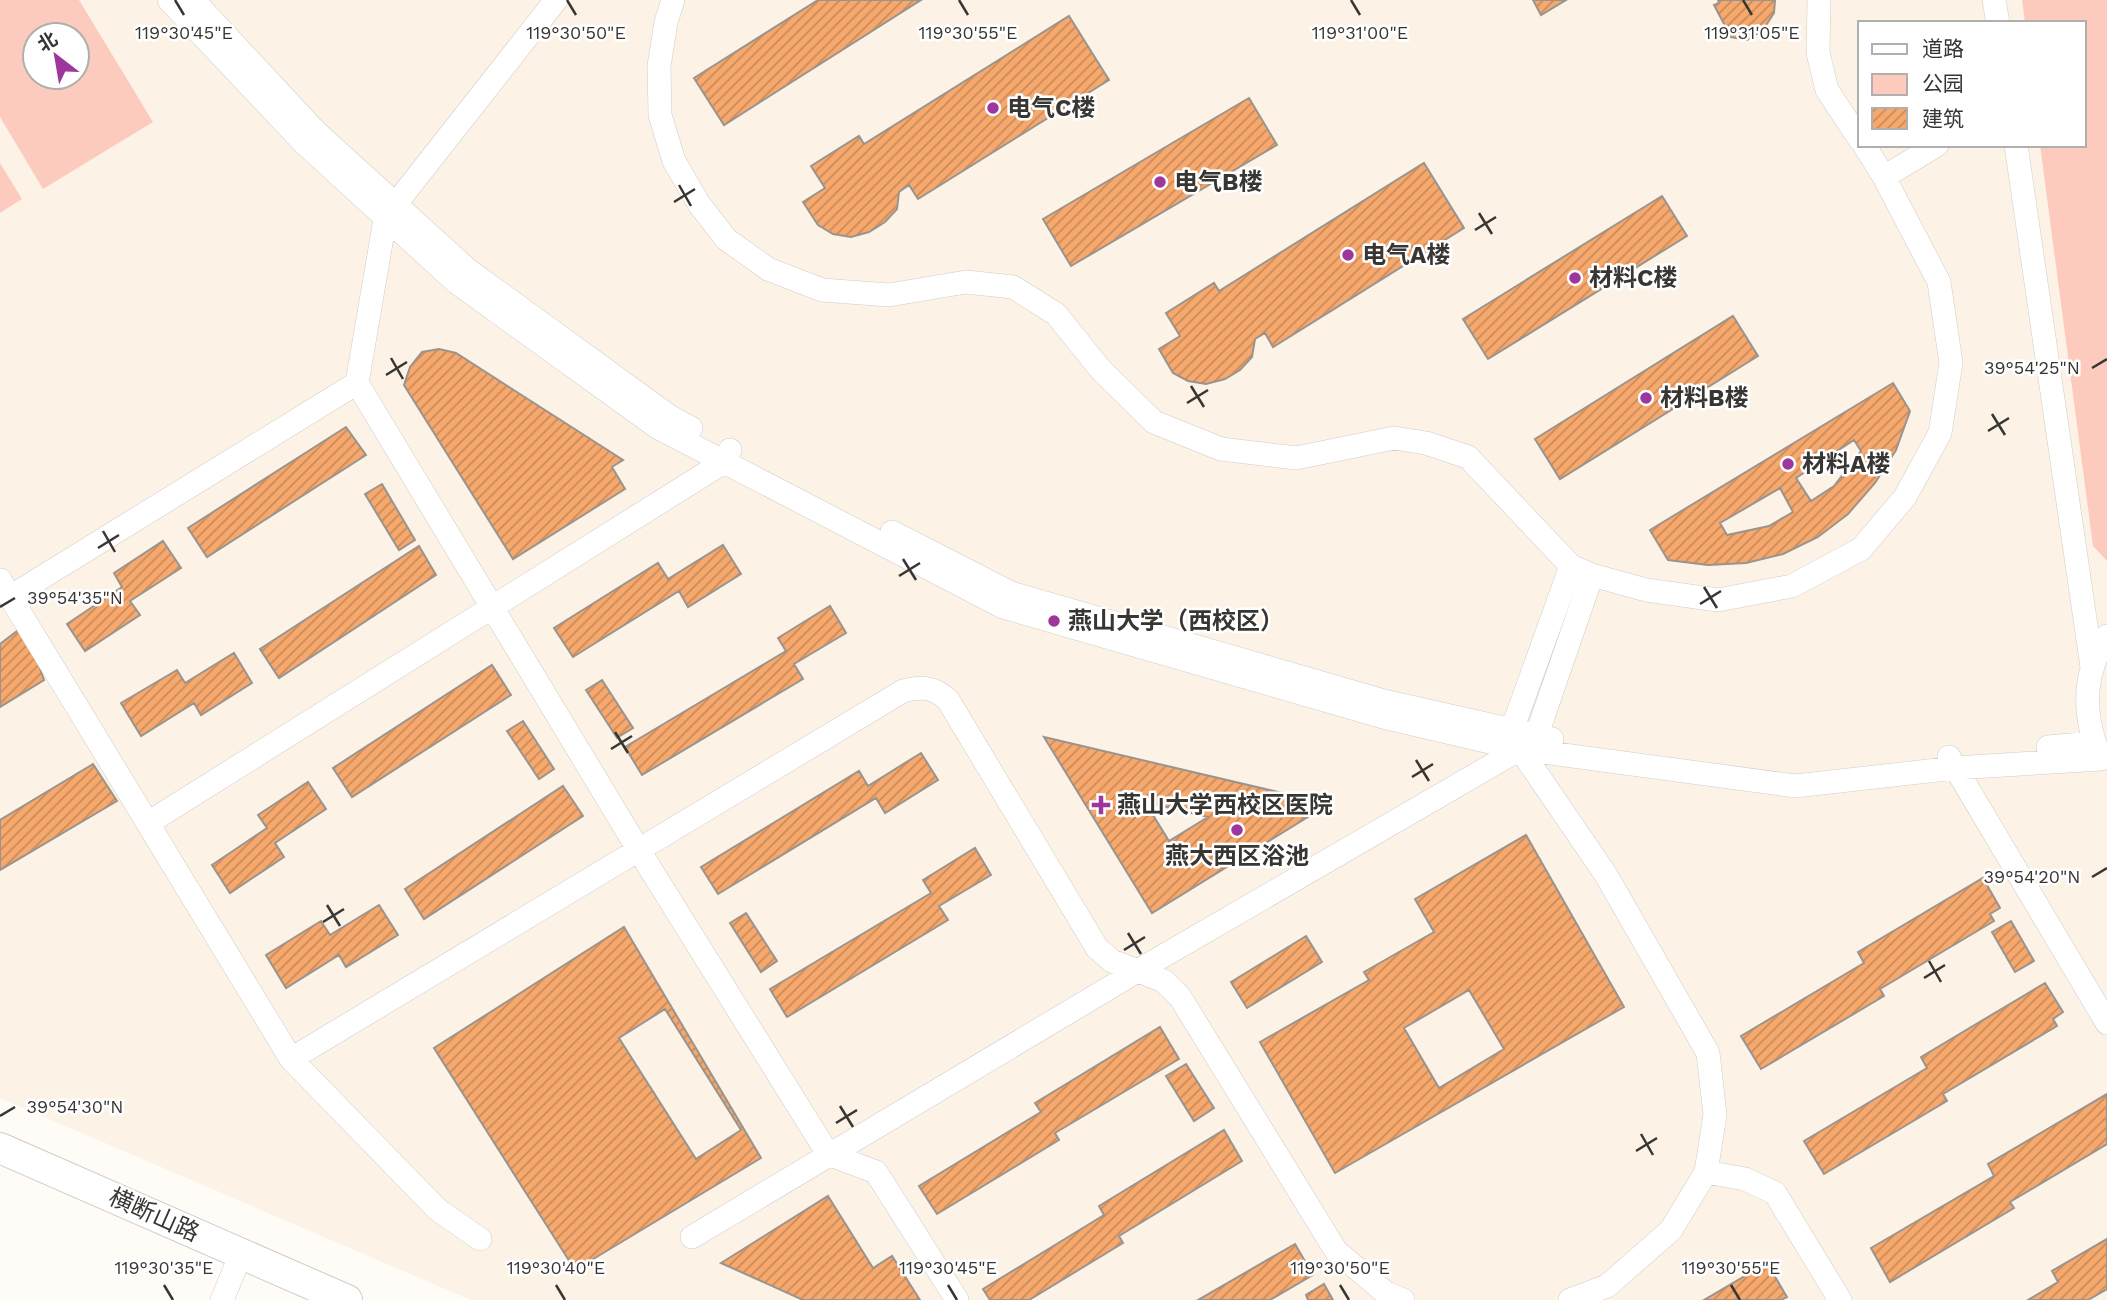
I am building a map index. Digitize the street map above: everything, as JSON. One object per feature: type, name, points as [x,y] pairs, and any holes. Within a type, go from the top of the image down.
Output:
[{"type":"main road","name":"横断山路","points":[[0,1148],[347,1300]]},
{"type":"street","points":[[169,0],[304,143],[390,206],[468,270],[669,416],[727,455],[1011,593],[1523,739],[1796,771],[2100,757],[2087,705],[2092,667],[2016,147]]},
{"type":"street","points":[[193,0],[316,132],[390,206]]},
{"type":"street","points":[[556,0],[390,206],[356,383],[638,849],[828,1154],[876,1171],[957,1300]]},
{"type":"street","points":[[673,0],[666,22],[659,66],[660,115],[674,161],[699,204],[726,239],[768,269],[822,290],[889,295],[966,282],[1013,287],[1056,314],[1101,370],[1154,422],[1221,449],[1296,458],[1394,438],[1426,443],[1468,457],[1581,570],[1646,590],[1718,600],[1792,586],[1861,548],[1905,497],[1940,433],[1951,363],[1939,282],[1885,177],[1865,147]]},
{"type":"street","points":[[1819,0],[1818,53],[1827,90],[1858,137]]},
{"type":"street","points":[[1994,0],[1998,21]]},
{"type":"street","points":[[1885,177],[1934,147]]},
{"type":"street","points":[[356,383],[5,589],[291,1059],[438,1210],[480,1239]]},
{"type":"street","points":[[148,823],[492,607],[727,455]]},
{"type":"street","points":[[692,1237],[1523,739],[1581,570]]},
{"type":"street","points":[[2092,667],[2107,636]]},
{"type":"street","points":[[291,1059],[903,691],[928,687],[940,692],[948,700],[1097,948],[1112,961],[1164,981],[1180,997],[1336,1251],[1387,1293],[1403,1300]]},
{"type":"street","points":[[1523,739],[1606,875],[1708,1053],[1715,1115],[1706,1172],[1671,1230],[1607,1286],[1570,1300]]},
{"type":"street","points":[[1952,762],[2107,1023]]},
{"type":"street","points":[[1706,1172],[1745,1179],[1775,1193],[1840,1300]]},
{"type":"street","points":[[222,1300],[241,1254]]},
{"type":"shaded area","name":"燕山大学（西校区）","points":[[0,0],[2107,0],[2107,1300],[471,1300],[0,1098]]},
{"type":"green space","points":[[0,0],[79,0],[153,122],[43,189],[0,117]]},
{"type":"green space","points":[[2022,0],[2107,0],[2107,561],[2093,546],[2040,147],[2086,147],[2086,21],[2025,21]]},
{"type":"green space","points":[[0,163],[22,199],[0,213]]},
{"type":"building","points":[[818,0],[921,0],[724,125],[694,78]]},
{"type":"building","points":[[1533,0],[1566,0],[1541,15]]},
{"type":"building","points":[[1718,0],[1775,0],[1774,13],[1763,30],[1747,40],[1731,37],[1714,5],[1719,3]]},
{"type":"building","name":"电气C楼","points":[[1069,16],[1109,80],[918,199],[909,185],[899,192],[897,209],[885,222],[869,232],[851,237],[833,234],[818,225],[803,202],[825,188],[811,166],[859,136],[864,144]]},
{"type":"building","name":"电气B楼","points":[[1249,98],[1277,145],[1071,266],[1043,219]]},
{"type":"building","name":"电气A楼","points":[[1424,163],[1464,228],[1273,347],[1265,333],[1255,339],[1252,357],[1240,370],[1225,379],[1206,384],[1188,381],[1173,373],[1159,349],[1180,336],[1166,313],[1214,283],[1219,291]]},
{"type":"building","name":"材料C楼","points":[[1662,196],[1687,236],[1488,359],[1463,319]]},
{"type":"building","name":"材料B楼","points":[[1733,316],[1758,356],[1560,479],[1535,439]]},
{"type":"building","points":[[439,349],[456,353],[623,460],[612,467],[625,489],[513,559],[404,385],[410,367],[422,352]]},
{"type":"building","name":"材料A楼","points":[[1893,383],[1910,411],[1896,450],[1875,483],[1848,514],[1818,537],[1783,554],[1746,563],[1708,565],[1668,560],[1650,530]],"holes":[[[1854,440],[1861,451],[1834,486],[1811,501],[1796,478]],[[1780,488],[1793,512],[1769,526],[1727,535],[1720,523]]]},
{"type":"building","points":[[346,427],[366,455],[207,557],[188,528]]},
{"type":"building","points":[[382,484],[415,540],[399,550],[365,494]]},
{"type":"building","points":[[163,541],[181,568],[130,601],[140,615],[85,651],[67,624],[122,587],[114,573]]},
{"type":"building","points":[[723,545],[741,574],[688,607],[679,591],[573,657],[554,628],[658,563],[668,579]]},
{"type":"building","points":[[419,546],[436,575],[279,678],[260,649]]},
{"type":"building","points":[[830,606],[846,633],[794,664],[803,679],[642,775],[625,747],[786,651],[778,638]]},
{"type":"building","points":[[25,625],[44,680],[0,707],[0,644]]},
{"type":"building","points":[[234,653],[252,683],[201,715],[194,703],[141,736],[121,703],[177,670],[185,683]]},
{"type":"building","points":[[492,665],[511,695],[352,797],[333,768]]},
{"type":"building","points":[[602,680],[633,728],[617,738],[586,690]]},
{"type":"building","points":[[523,721],[554,769],[539,779],[507,731]]},
{"type":"building","name":"燕大西区浴池","points":[[1044,737],[1329,804],[1152,913]],"holes":[[[1145,802],[1208,817],[1169,841]]]},
{"type":"building","points":[[921,753],[938,780],[885,813],[876,798],[718,894],[701,867],[859,771],[868,786]]},
{"type":"building","points":[[93,764],[117,801],[0,870],[0,820]]},
{"type":"building","points":[[308,782],[326,809],[275,843],[284,857],[230,893],[212,865],[267,828],[258,815]]},
{"type":"building","points":[[563,786],[583,816],[424,919],[405,889]]},
{"type":"building","points":[[1526,835],[1624,1007],[1335,1173],[1260,1042],[1369,980],[1364,972],[1434,932],[1415,899]],"holes":[[[1469,990],[1504,1049],[1439,1088],[1404,1028]]]},
{"type":"building","points":[[975,848],[991,875],[939,906],[948,920],[787,1017],[770,989],[931,893],[923,880]]},
{"type":"building","points":[[1983,878],[2000,908],[1990,914],[1994,921],[1880,989],[1884,996],[1761,1069],[1741,1036],[1864,963],[1858,952]]},
{"type":"building","points":[[379,905],[398,935],[346,967],[339,955],[286,988],[266,955],[321,921],[330,935]]},
{"type":"building","points":[[746,913],[777,961],[761,972],[730,923]]},
{"type":"building","points":[[2011,921],[2034,961],[2015,972],[1992,932]]},
{"type":"building","points":[[624,927],[761,1158],[575,1270],[434,1048]]},
{"type":"building","points":[[1306,936],[1322,962],[1247,1008],[1231,982]]},
{"type":"building","points":[[2045,983],[2063,1012],[2053,1019],[2057,1026],[1943,1094],[1947,1101],[1824,1174],[1804,1141],[1927,1068],[1921,1057]]},
{"type":"building","points":[[665,1009],[741,1130],[696,1159],[619,1038]]},
{"type":"building","points":[[1160,1027],[1179,1059],[1055,1133],[1059,1140],[937,1214],[919,1186],[1041,1112],[1035,1103]]},
{"type":"building","points":[[1186,1064],[1214,1108],[1194,1121],[1166,1076]]},
{"type":"building","points":[[2107,1094],[2107,1144],[2010,1202],[2014,1208],[1890,1282],[1871,1248],[1994,1176],[1988,1164]]},
{"type":"building","points":[[1224,1130],[1242,1161],[1119,1236],[1123,1243],[1029,1300],[990,1300],[983,1289],[1104,1215],[1099,1206]]},
{"type":"building","points":[[828,1196],[873,1268],[892,1256],[920,1300],[803,1300],[721,1263]]},
{"type":"building","points":[[2107,1239],[2107,1289],[2088,1300],[2028,1300],[2058,1282],[2052,1271]]},
{"type":"building","points":[[1295,1244],[1313,1275],[1270,1300],[1198,1300]]},
{"type":"building","points":[[1767,1263],[1787,1297],[1781,1300],[1704,1300]]},
{"type":"building","points":[[1324,1284],[1333,1300],[1308,1300],[1306,1295]]},
{"type":"place","name":"电气C楼","points":[[993,108]]},
{"type":"place","name":"电气B楼","points":[[1160,182]]},
{"type":"place","name":"电气A楼","points":[[1348,255]]},
{"type":"place","name":"材料C楼","points":[[1575,278]]},
{"type":"place","name":"材料B楼","points":[[1646,398]]},
{"type":"place","name":"材料A楼","points":[[1788,464]]},
{"type":"place","name":"燕山大学（西校区）","points":[[1054,621]]},
{"type":"place","name":"燕山大学西校区医院","points":[[1101,805]]},
{"type":"place","name":"燕大西区浴池","points":[[1237,830]]}]
